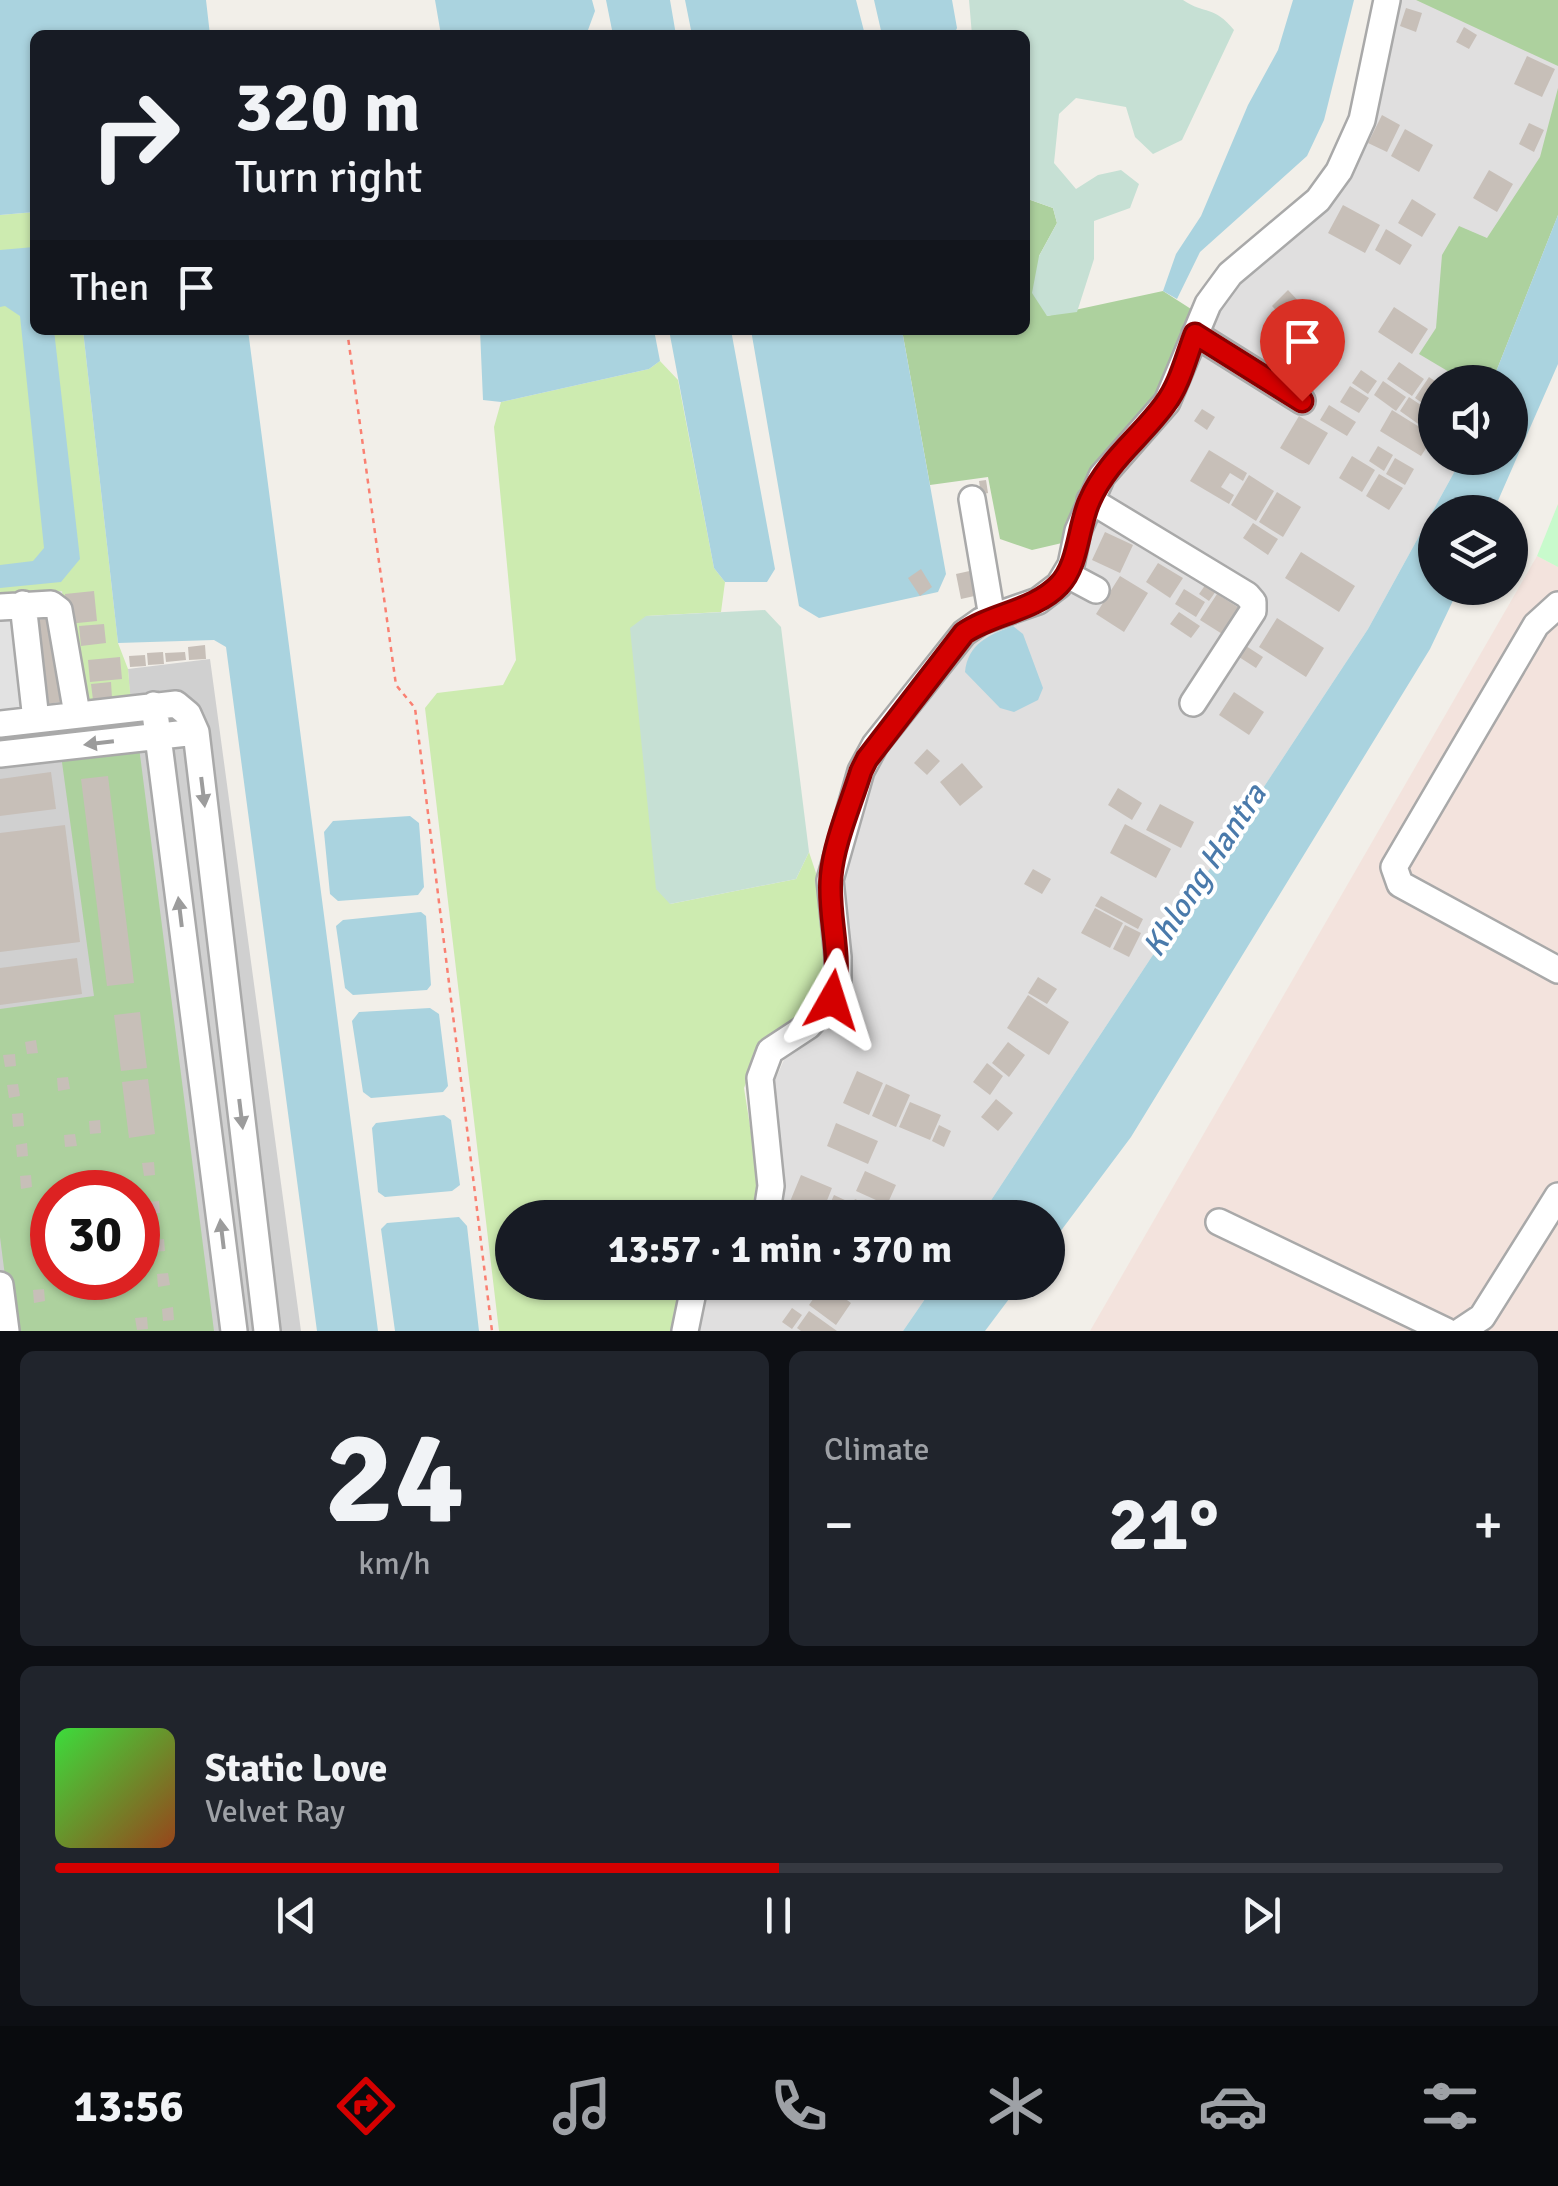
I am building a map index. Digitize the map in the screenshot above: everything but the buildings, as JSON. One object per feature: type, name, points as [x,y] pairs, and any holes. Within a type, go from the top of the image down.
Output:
[{"type":"street","points":[[769,1200],[771,1186],[760,1078],[770,1051],[808,1026],[832,1000],[838,979],[838,957],[830,880],[861,771],[875,744],[964,633],[1038,600],[1059,585],[1102,476],[1167,402],[1208,304],[1230,274],[1318,200],[1339,170],[1362,120],[1387,0]]},
{"type":"street","points":[[1195,334],[1302,401]]},
{"type":"street","points":[[972,500],[992,618]]},
{"type":"street","points":[[1090,500],[1253,602],[1253,611],[1194,703]]},
{"type":"street","points":[[1066,574],[1096,590]]},
{"type":"street","points":[[36,720],[11,606],[51,604],[61,614],[77,714]]},
{"type":"street","points":[[1558,605],[1536,625],[1394,867],[1400,884],[1558,970]]},
{"type":"street","points":[[0,724],[176,704],[188,714],[196,732],[267,1331]]},
{"type":"street","points":[[154,705],[234,1331]]},
{"type":"street","points":[[0,754],[196,732]]},
{"type":"street","points":[[1461,1331],[1482,1317],[1558,1196]]},
{"type":"street","points":[[1219,1222],[1446,1331]]},
{"type":"street","points":[[0,1285],[6,1331]]},
{"type":"street","points":[[686,1331],[690,1300]]},
{"type":"path","points":[[348,335],[396,686],[415,708],[492,1331]]},
{"type":"shaded area","points":[[1401,0],[1558,0],[1558,215],[1499,365],[1418,365],[1418,475],[1453,475],[1442,495],[1418,495],[1418,538],[1368,629],[991,1200],[774,1200],[769,1094],[787,1053],[840,866],[880,752],[976,632],[1046,604],[1109,480],[1227,295],[1299,235],[1341,187],[1367,130]]},
{"type":"shaded area","points":[[1537,556],[1558,567],[1558,1331],[1090,1331],[1509,605],[1528,605],[1528,572]]},
{"type":"shaded area","points":[[62,591],[76,706],[0,715],[0,599]]},
{"type":"shaded area","points":[[210,659],[301,1331],[0,1331],[0,740],[132,725],[128,669]]},
{"type":"shaded area","points":[[924,1300],[903,1331],[693,1331],[696,1302]]},
{"type":"green space","points":[[969,0],[1183,0],[1215,13],[1234,30],[1182,140],[1153,154],[1135,137],[1126,107],[1076,98],[1059,114],[1054,163],[1076,189],[1098,175],[1121,170],[1139,184],[1130,208],[1094,221],[1094,259],[1077,312],[1047,316],[1032,293],[1039,256],[1057,223],[1053,208],[1030,200],[1030,30],[972,30]]},
{"type":"green space","points":[[1416,0],[1558,0],[1558,66]]},
{"type":"green space","points":[[1558,88],[1558,215],[1499,365],[1437,365],[1419,354],[1436,328],[1442,255],[1459,226],[1487,238],[1540,157]]},
{"type":"green space","points":[[1030,200],[1053,208],[1057,223],[1039,256],[1047,316],[1163,291],[1191,309],[1160,395],[1077,505],[1062,543],[1032,550],[1000,539],[988,477],[930,485],[903,335],[1030,335]]},
{"type":"green space","points":[[30,212],[30,335],[84,335],[118,643],[128,669],[133,725],[0,740],[0,215]]},
{"type":"green space","points":[[660,361],[678,380],[714,568],[725,582],[721,612],[646,616],[670,904],[796,879],[809,852],[818,879],[831,956],[828,987],[815,1007],[762,1042],[744,1088],[758,1177],[754,1200],[495,1200],[495,1297],[425,708],[437,693],[503,685],[516,660],[494,427],[501,402],[649,369]]},
{"type":"green space","points":[[1558,504],[1558,567],[1537,556]]},
{"type":"green space","points":[[765,610],[781,627],[809,852],[796,879],[670,904],[656,889],[630,628],[646,616]]},
{"type":"green space","points":[[139,747],[214,1331],[12,1331],[0,1237],[0,1009],[94,996],[61,755]]},
{"type":"green space","points":[[495,1300],[684,1300],[678,1331],[499,1331]]},
{"type":"water","points":[[0,0],[206,0],[209,30],[30,30],[30,212],[0,215]]},
{"type":"water","points":[[435,0],[592,0],[595,11],[588,30],[440,30]]},
{"type":"water","points":[[606,0],[670,0],[675,30],[612,30]]},
{"type":"water","points":[[685,0],[856,0],[864,30],[691,30]]},
{"type":"water","points":[[874,0],[952,0],[956,30],[881,30]]},
{"type":"water","points":[[1293,0],[1354,0],[1324,120],[1307,156],[1200,252],[1177,299],[1163,291],[1176,254],[1201,216],[1248,105],[1278,50]]},
{"type":"water","points":[[1558,215],[1558,364],[1528,432],[1528,365],[1499,365]]},
{"type":"water","points":[[30,247],[30,335],[55,335],[80,559],[61,582],[0,588],[0,565],[33,561],[44,548],[20,316],[0,307],[0,250]]},
{"type":"water","points":[[84,335],[249,335],[378,1331],[317,1331],[226,647],[214,640],[118,643]]},
{"type":"water","points":[[480,335],[655,335],[660,361],[649,369],[501,402],[483,400]]},
{"type":"water","points":[[670,335],[732,335],[775,569],[767,582],[725,582],[714,568]]},
{"type":"water","points":[[752,335],[903,335],[946,574],[938,592],[819,618],[799,606]]},
{"type":"water","points":[[1453,475],[1509,475],[1500,495],[1442,495]]},
{"type":"water","points":[[1418,538],[1418,605],[1451,605],[1430,649],[1131,1137],[1065,1225],[1065,1200],[991,1200],[1368,629]]},
{"type":"water","points":[[1013,626],[1023,634],[1043,688],[1038,700],[1014,712],[1000,708],[965,672],[970,654],[981,642]]},
{"type":"water","points":[[410,816],[419,823],[424,887],[418,895],[338,901],[330,894],[324,832],[333,821]]},
{"type":"water","points":[[421,912],[426,916],[431,985],[427,990],[353,995],[345,988],[336,926],[343,920]]},
{"type":"water","points":[[430,1008],[439,1014],[448,1086],[443,1092],[371,1098],[363,1092],[352,1021],[359,1012]]},
{"type":"water","points":[[444,1115],[451,1120],[460,1185],[452,1191],[385,1197],[378,1192],[372,1128],[376,1123]]},
{"type":"water","points":[[459,1217],[467,1226],[479,1331],[395,1331],[381,1229],[387,1223]]},
{"type":"water","points":[[924,1300],[1008,1300],[985,1331],[903,1331]]},
{"type":"route","points":[[832,1000],[838,979],[832,866],[861,771],[875,744],[964,633],[980,622],[1038,600],[1059,585],[1071,565],[1078,531],[1102,476],[1167,402],[1195,334],[1302,401]]},
{"type":"water label","name":"Khlong Hantra","points":[[1204,870]]}]
